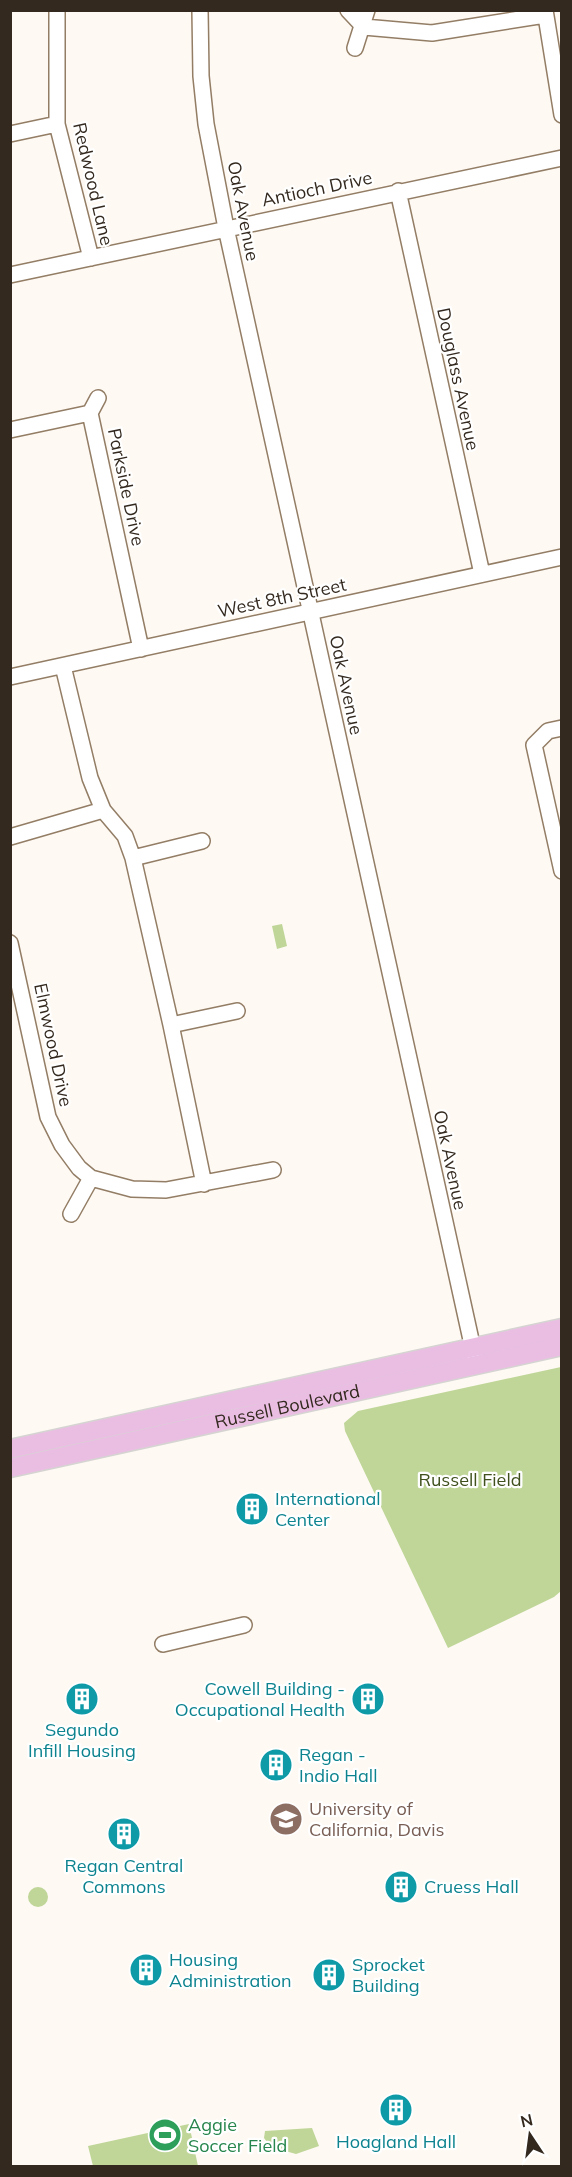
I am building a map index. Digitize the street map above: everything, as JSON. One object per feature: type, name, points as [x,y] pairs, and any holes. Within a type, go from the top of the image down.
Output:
[{"type":"main road","name":"Russell Boulevard","points":[[10,1467],[324,1399],[475,1356],[561,1328]]},
{"type":"main road","name":"Russell Boulevard","points":[[10,1449],[358,1373],[561,1346]]},
{"type":"main road","points":[[324,1399],[329,1389],[355,1382],[358,1373]]},
{"type":"street","name":"Redwood Lane","points":[[57,10],[57,124],[91,258]]},
{"type":"street","name":"Oak Avenue","points":[[200,10],[201,76],[206,124],[226,228],[475,1356]]},
{"type":"street","points":[[348,10],[364,27],[432,33],[545,13],[561,115]]},
{"type":"street","points":[[355,48],[364,27],[367,10]]},
{"type":"street","points":[[10,134],[57,124]]},
{"type":"street","name":"Antioch Drive","points":[[10,275],[561,158]]},
{"type":"street","name":"Douglass Avenue","points":[[398,191],[482,574]]},
{"type":"street","points":[[90,413],[98,398]]},
{"type":"street","name":"Parkside Drive","points":[[10,430],[90,413],[141,649]]},
{"type":"street","name":"West 8th Street","points":[[10,677],[561,557]]},
{"type":"street","points":[[63,666],[90,778],[103,810],[125,836],[133,858],[171,1024],[204,1184]]},
{"type":"street","points":[[561,728],[548,731],[534,745],[561,871]]},
{"type":"street","points":[[10,837],[103,810]]},
{"type":"street","points":[[133,858],[202,841]]},
{"type":"street","name":"Elmwood Drive","points":[[10,943],[48,1117],[62,1145],[79,1168],[91,1178]]},
{"type":"street","points":[[171,1024],[237,1011]]},
{"type":"street","points":[[71,1214],[91,1178],[132,1189],[166,1190],[273,1170]]},
{"type":"street","points":[[163,1644],[244,1625]]},
{"type":"green space","points":[[282,924],[287,946],[277,949],[272,926]]},
{"type":"green space","name":"Russell Field","points":[[561,1367],[561,1591],[554,1597],[448,1648],[345,1431],[344,1423],[358,1411]]},
{"type":"green space","points":[[38,1887],[45,1890],[48,1897],[45,1904],[38,1907],[31,1904],[28,1897],[31,1890]]},
{"type":"green space","name":"Aggie Soccer Field","points":[[189,2124],[198,2166],[93,2166],[88,2146]]},
{"type":"green space","points":[[312,2128],[319,2146],[296,2154],[271,2147],[264,2138],[265,2131]]},
{"type":"place","name":"International Center","points":[[252,1509]]},
{"type":"place","name":"Segundo Infill Housing","points":[[82,1699]]},
{"type":"place","name":"Cowell Building - Occupational Health","points":[[368,1699]]},
{"type":"place","name":"Regan - Indio Hall","points":[[276,1765]]},
{"type":"place","name":"University of California, Davis","points":[[286,1819]]},
{"type":"place","name":"Regan Central Commons","points":[[124,1834]]},
{"type":"place","name":"Cruess Hall","points":[[401,1887]]},
{"type":"place","name":"Housing Administration","points":[[146,1970]]},
{"type":"place","name":"Sprocket Building","points":[[329,1975]]},
{"type":"place","name":"Hoagland Hall","points":[[396,2110]]},
{"type":"place","name":"Aggie Soccer Field","points":[[165,2135]]}]
